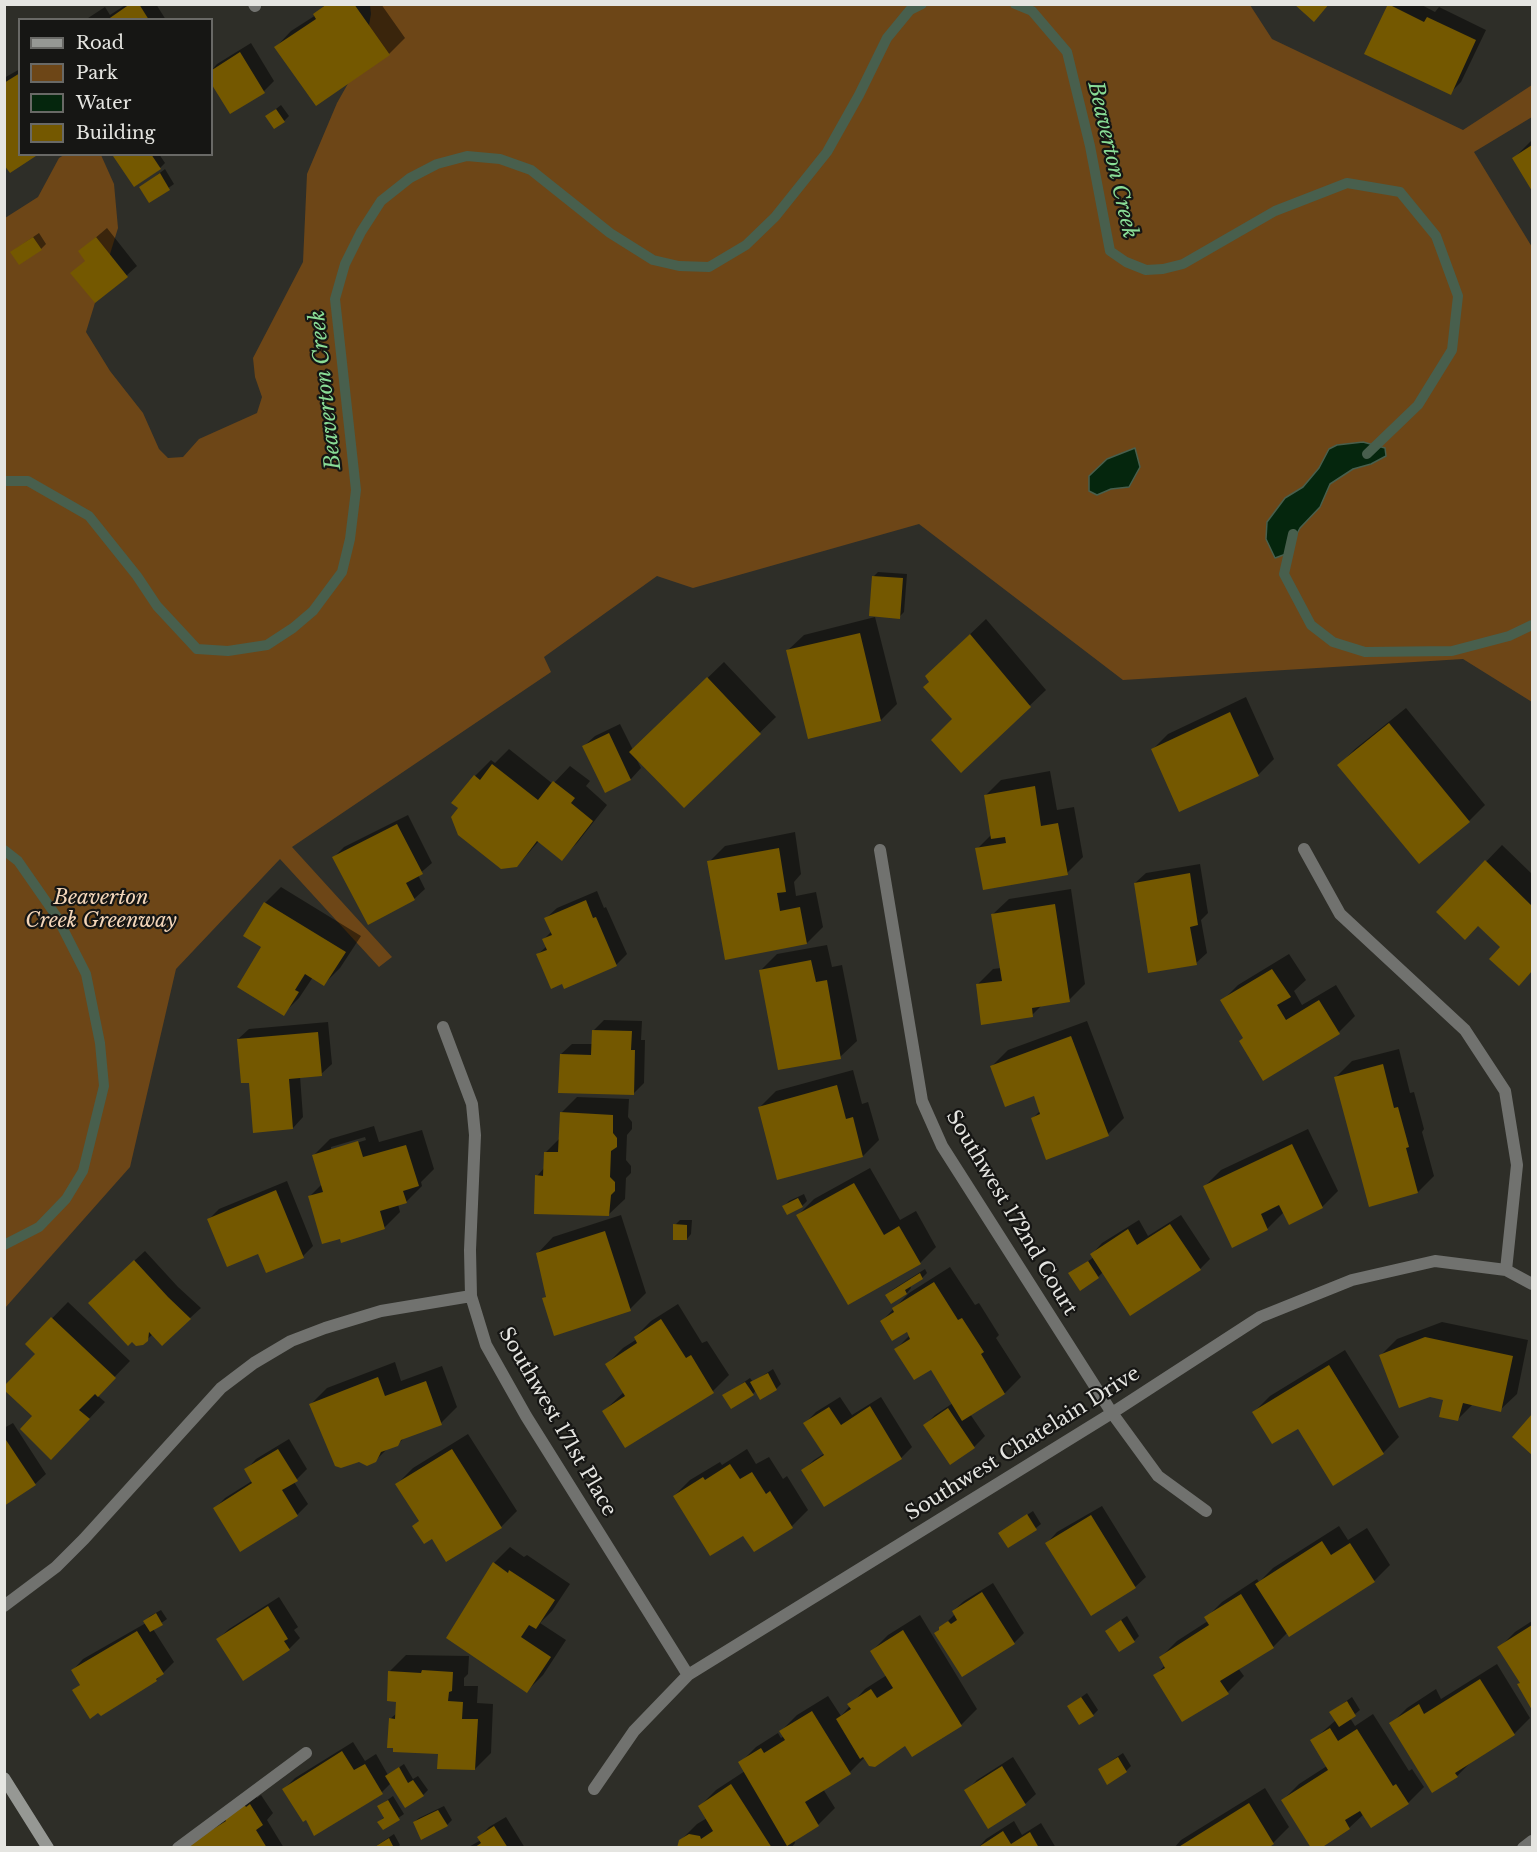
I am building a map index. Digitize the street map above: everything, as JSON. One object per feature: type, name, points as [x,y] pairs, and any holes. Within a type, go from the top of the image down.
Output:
[{"type":"main road","points":[[4,1778],[48,1848]]},
{"type":"street","points":[[1304,849],[1340,914],[1465,1030],[1505,1091],[1517,1165],[1506,1270]]},
{"type":"street","name":"Southwest 172nd Court","points":[[880,850],[922,1101],[942,1146],[1112,1413],[1158,1476],[1206,1511]]},
{"type":"street","name":"Southwest 171st Place","points":[[443,1027],[472,1104],[475,1135],[470,1250],[471,1296],[486,1345],[526,1416],[688,1675]]},
{"type":"street","name":"Southwest Chatelain Drive","points":[[594,1789],[634,1731],[688,1675],[1112,1413],[1260,1317],[1352,1281],[1435,1261],[1506,1270],[1533,1284]]},
{"type":"street","points":[[4,1606],[56,1567],[221,1388],[254,1363],[291,1341],[325,1328],[381,1311],[471,1296]]},
{"type":"street","points":[[178,1848],[306,1754]]},
{"type":"street","points":[[1523,1848],[1533,1841]]},
{"type":"green space","name":"Beaverton Creek Greenway","points":[[370,5],[1250,5],[1272,39],[1463,130],[1532,85],[1532,117],[1474,152],[1532,247],[1532,702],[1463,659],[1123,680],[919,524],[693,588],[657,576],[544,657],[551,672],[292,847],[392,957],[379,967],[280,859],[176,969],[130,1167],[5,1308],[5,218],[38,197],[59,158],[62,156],[101,156],[114,184],[118,228],[86,332],[110,371],[143,413],[159,449],[168,458],[183,457],[199,439],[257,413],[262,397],[255,377],[253,358],[303,262],[307,174],[337,103],[363,57],[371,14]]},
{"type":"water","points":[[1363,442],[1385,448],[1386,456],[1371,464],[1353,469],[1330,484],[1320,507],[1300,528],[1286,554],[1275,558],[1266,539],[1267,522],[1285,498],[1303,487],[1319,468],[1329,449],[1337,445]]},
{"type":"water","points":[[1135,448],[1140,467],[1129,487],[1111,489],[1097,495],[1089,491],[1089,476],[1107,459]]},
{"type":"building","points":[[130,4],[139,4],[148,18],[110,18]]},
{"type":"building","points":[[327,4],[354,4],[390,55],[316,106],[274,47],[316,19],[313,14]]},
{"type":"building","points":[[1294,4],[1329,4],[1314,22]]},
{"type":"building","points":[[1388,4],[1424,22],[1427,17],[1476,40],[1451,95],[1364,54]]},
{"type":"building","points":[[240,52],[265,93],[230,114],[213,87],[213,69]]},
{"type":"building","points":[[18,74],[18,156],[36,156],[10,173],[4,165],[4,83]]},
{"type":"building","points":[[276,109],[285,122],[274,129],[265,116]]},
{"type":"building","points":[[1532,145],[1532,191],[1512,158]]},
{"type":"building","points":[[113,156],[152,156],[161,169],[134,187]]},
{"type":"building","points":[[160,173],[170,190],[149,203],[139,187]]},
{"type":"building","points":[[33,237],[42,250],[19,265],[10,252]]},
{"type":"building","points":[[96,237],[128,277],[95,303],[70,273],[85,261],[78,251]]},
{"type":"building","points":[[872,576],[903,578],[900,619],[869,616]]},
{"type":"building","points":[[860,633],[881,721],[808,739],[786,650]]},
{"type":"building","points":[[970,634],[1031,707],[961,773],[931,740],[952,719],[923,687],[929,682],[925,676]]},
{"type":"building","points":[[707,677],[761,734],[684,808],[629,752]]},
{"type":"building","points":[[1230,712],[1259,776],[1179,812],[1151,749]]},
{"type":"building","points":[[1389,723],[1470,822],[1419,864],[1337,765]]},
{"type":"building","points":[[609,733],[631,780],[605,793],[582,746]]},
{"type":"building","points":[[492,764],[538,800],[553,781],[575,798],[571,803],[593,821],[562,861],[537,841],[517,867],[501,869],[458,835],[451,817],[458,808],[451,803],[474,775],[480,780]]},
{"type":"building","points":[[1035,786],[1041,826],[1058,823],[1068,875],[983,890],[975,848],[1006,843],[1005,837],[991,839],[984,795]]},
{"type":"building","points":[[397,824],[423,874],[406,883],[415,900],[368,925],[332,857]]},
{"type":"building","points":[[779,848],[786,892],[777,893],[780,911],[800,907],[807,944],[725,960],[707,861]]},
{"type":"building","points":[[1485,860],[1532,906],[1532,971],[1519,986],[1489,959],[1500,947],[1478,926],[1465,940],[1436,912]]},
{"type":"building","points":[[1190,873],[1198,925],[1190,927],[1197,965],[1148,973],[1134,883]]},
{"type":"building","points":[[586,900],[593,918],[596,917],[617,966],[564,989],[562,984],[551,989],[536,954],[547,950],[542,939],[552,935],[544,918]]},
{"type":"building","points":[[264,902],[346,952],[324,986],[305,974],[295,990],[299,992],[284,1016],[237,987],[261,947],[243,936]]},
{"type":"building","points":[[1055,904],[1070,1002],[1032,1008],[1033,1017],[981,1025],[976,984],[1002,981],[991,914]]},
{"type":"building","points":[[811,960],[816,982],[827,980],[841,1059],[778,1070],[759,970]]},
{"type":"building","points":[[1272,969],[1291,997],[1277,1005],[1286,1020],[1319,1000],[1340,1034],[1263,1081],[1239,1041],[1243,1038],[1220,1000]]},
{"type":"building","points":[[592,1030],[632,1031],[631,1050],[635,1050],[634,1095],[558,1093],[560,1054],[591,1055]]},
{"type":"building","points":[[318,1032],[322,1076],[289,1079],[293,1129],[253,1133],[249,1083],[241,1083],[237,1039]]},
{"type":"building","points":[[1071,1036],[1109,1136],[1046,1160],[1031,1118],[1040,1114],[1034,1096],[1005,1107],[990,1066]]},
{"type":"building","points":[[1383,1064],[1394,1108],[1398,1107],[1409,1147],[1406,1148],[1418,1193],[1369,1207],[1334,1077]]},
{"type":"building","points":[[837,1085],[846,1119],[853,1117],[863,1157],[777,1180],[758,1107]]},
{"type":"building","points":[[560,1112],[613,1115],[613,1133],[617,1138],[617,1147],[611,1151],[610,1177],[615,1182],[615,1191],[611,1195],[609,1216],[534,1214],[535,1175],[543,1176],[544,1152],[558,1152]]},
{"type":"building","points":[[358,1141],[363,1157],[406,1145],[419,1186],[403,1191],[407,1203],[380,1211],[385,1229],[341,1243],[340,1239],[322,1244],[308,1196],[323,1192],[312,1155]]},
{"type":"building","points":[[1292,1144],[1323,1208],[1289,1225],[1279,1205],[1261,1214],[1268,1230],[1232,1248],[1203,1186]]},
{"type":"building","points":[[854,1183],[884,1235],[899,1226],[921,1264],[848,1305],[796,1215]]},
{"type":"building","points":[[276,1190],[304,1258],[266,1273],[258,1254],[227,1267],[207,1219]]},
{"type":"building","points":[[798,1198],[803,1207],[787,1215],[782,1206]]},
{"type":"building","points":[[673,1224],[687,1225],[687,1240],[673,1240]]},
{"type":"building","points":[[1170,1224],[1201,1270],[1130,1316],[1090,1254],[1128,1229],[1137,1245]]},
{"type":"building","points":[[605,1231],[631,1311],[554,1336],[542,1298],[546,1297],[536,1253]]},
{"type":"building","points":[[134,1260],[191,1319],[162,1346],[149,1332],[148,1341],[143,1345],[136,1346],[132,1342],[128,1346],[88,1303]]},
{"type":"building","points":[[1088,1261],[1099,1278],[1080,1291],[1068,1273]]},
{"type":"building","points":[[920,1273],[923,1279],[905,1290],[907,1294],[891,1304],[885,1295]]},
{"type":"building","points":[[934,1282],[958,1320],[962,1318],[984,1352],[981,1354],[1005,1394],[962,1421],[931,1370],[914,1380],[894,1349],[910,1339],[907,1332],[892,1341],[880,1321],[894,1312],[892,1308]]},
{"type":"building","points":[[51,1317],[116,1378],[98,1397],[95,1394],[79,1410],[90,1419],[51,1460],[20,1429],[32,1416],[4,1390],[4,1386],[35,1354],[25,1344]]},
{"type":"building","points":[[661,1319],[686,1358],[691,1355],[714,1393],[625,1448],[602,1411],[625,1396],[605,1364],[637,1343],[634,1337]]},
{"type":"building","points":[[1425,1337],[1513,1356],[1501,1412],[1463,1403],[1458,1421],[1439,1417],[1443,1400],[1430,1397],[1399,1408],[1379,1355]]},
{"type":"building","points":[[1329,1365],[1384,1454],[1333,1486],[1298,1429],[1272,1444],[1252,1412]]},
{"type":"building","points":[[768,1373],[777,1390],[760,1400],[750,1382]]},
{"type":"building","points":[[378,1377],[385,1396],[426,1381],[442,1425],[401,1440],[398,1446],[381,1452],[376,1462],[367,1466],[359,1462],[341,1468],[335,1466],[309,1404]]},
{"type":"building","points":[[745,1382],[754,1395],[731,1409],[722,1395]]},
{"type":"building","points":[[870,1406],[902,1459],[824,1507],[801,1470],[824,1455],[803,1423],[829,1407],[841,1425]]},
{"type":"building","points":[[948,1408],[975,1448],[950,1465],[923,1425]]},
{"type":"building","points":[[1532,1414],[1532,1455],[1512,1437]]},
{"type":"building","points":[[4,1437],[36,1485],[4,1506]]},
{"type":"building","points":[[278,1449],[298,1481],[282,1490],[298,1516],[240,1552],[213,1508],[252,1483],[244,1469]]},
{"type":"building","points":[[452,1449],[502,1528],[446,1562],[432,1539],[424,1544],[412,1526],[419,1521],[395,1484]]},
{"type":"building","points":[[730,1464],[740,1479],[752,1472],[766,1494],[770,1491],[793,1528],[754,1552],[743,1536],[710,1556],[673,1496],[703,1477],[705,1480]]},
{"type":"building","points":[[1027,1514],[1037,1530],[1008,1548],[998,1533]]},
{"type":"building","points":[[1091,1515],[1136,1588],[1091,1616],[1045,1543]]},
{"type":"building","points":[[1322,1541],[1331,1555],[1350,1543],[1375,1582],[1289,1637],[1255,1584]]},
{"type":"building","points":[[493,1562],[555,1600],[536,1629],[529,1625],[521,1637],[551,1657],[527,1693],[446,1638]]},
{"type":"building","points":[[982,1592],[1015,1644],[962,1677],[934,1633],[948,1621],[951,1624],[957,1620],[952,1611]]},
{"type":"building","points":[[1241,1594],[1274,1648],[1220,1681],[1229,1694],[1182,1722],[1153,1675],[1165,1668],[1159,1657],[1209,1625],[1204,1617]]},
{"type":"building","points":[[268,1606],[288,1639],[284,1641],[290,1650],[243,1681],[216,1639]]},
{"type":"building","points":[[156,1613],[163,1625],[150,1632],[143,1621]]},
{"type":"building","points":[[1121,1620],[1135,1642],[1119,1652],[1105,1631]]},
{"type":"building","points":[[1532,1625],[1532,1710],[1517,1684],[1520,1683],[1497,1647]]},
{"type":"building","points":[[903,1630],[962,1726],[912,1757],[905,1746],[875,1767],[869,1766],[863,1757],[860,1759],[836,1719],[851,1709],[847,1704],[871,1689],[877,1698],[893,1688],[870,1651]]},
{"type":"building","points":[[137,1631],[164,1674],[156,1679],[157,1681],[101,1716],[98,1713],[90,1719],[72,1690],[80,1685],[71,1670]]},
{"type":"building","points":[[422,1670],[453,1672],[452,1691],[449,1692],[448,1701],[463,1702],[462,1719],[478,1719],[475,1770],[437,1769],[438,1754],[393,1752],[393,1748],[387,1748],[389,1718],[395,1719],[396,1702],[387,1701],[388,1671],[421,1673]]},
{"type":"building","points":[[1480,1679],[1515,1735],[1455,1773],[1458,1777],[1432,1793],[1389,1723],[1419,1704],[1424,1714]]},
{"type":"building","points":[[1081,1697],[1094,1716],[1079,1725],[1067,1706]]},
{"type":"building","points":[[1347,1701],[1356,1716],[1339,1727],[1329,1712]]},
{"type":"building","points":[[812,1711],[851,1774],[805,1802],[819,1826],[787,1846],[738,1762],[761,1748],[764,1753],[785,1740],[779,1731]]},
{"type":"building","points":[[1330,1728],[1338,1741],[1357,1729],[1393,1786],[1396,1784],[1409,1804],[1371,1828],[1360,1811],[1345,1820],[1350,1829],[1321,1848],[1311,1848],[1281,1800],[1328,1770],[1310,1740]]},
{"type":"building","points":[[342,1751],[354,1770],[365,1764],[383,1794],[314,1836],[306,1820],[303,1822],[282,1789]]},
{"type":"building","points":[[1118,1757],[1127,1772],[1107,1785],[1098,1769]]},
{"type":"building","points":[[1002,1766],[1026,1805],[988,1829],[964,1790]]},
{"type":"building","points":[[399,1767],[408,1783],[413,1780],[424,1796],[405,1808],[385,1776]]},
{"type":"building","points":[[731,1784],[772,1848],[677,1848],[679,1840],[689,1834],[700,1836],[701,1839],[713,1831],[698,1806]]},
{"type":"building","points":[[388,1800],[400,1820],[383,1830],[377,1822],[384,1818],[377,1806]]},
{"type":"building","points":[[243,1803],[246,1807],[250,1804],[263,1825],[256,1830],[267,1848],[183,1848],[226,1821],[222,1815]]},
{"type":"building","points":[[1249,1803],[1274,1844],[1268,1848],[1177,1848]]},
{"type":"building","points":[[438,1810],[448,1826],[421,1840],[413,1822]]},
{"type":"building","points":[[494,1826],[508,1848],[474,1848],[481,1843],[477,1837]]},
{"type":"building","points":[[1003,1831],[1011,1844],[1030,1832],[1039,1848],[977,1848]]},
{"type":"building","points":[[389,1838],[394,1848],[373,1848]]},
{"type":"waterway","name":"Beaverton Creek","points":[[4,481],[28,481],[89,516],[137,576],[157,606],[197,649],[228,651],[267,645],[313,611],[342,572],[350,539],[356,490],[335,299],[345,264],[361,232],[381,201],[410,178],[437,164],[467,156],[500,159],[531,170],[610,233],[653,260],[679,266],[709,267],[746,245],[775,217],[827,152],[887,38],[910,10],[922,4]]},
{"type":"waterway","name":"Beaverton Creek","points":[[1015,4],[1032,11],[1067,52],[1090,146],[1110,251],[1126,262],[1146,270],[1183,264],[1275,211],[1347,183],[1400,192],[1436,236],[1458,296],[1452,350],[1418,405],[1367,454]]},
{"type":"waterway","name":"Beaverton Creek","points":[[1293,534],[1284,574],[1311,625],[1333,642],[1365,652],[1452,651],[1509,636],[1532,625]]},
{"type":"waterway","name":"Beaverton Creek","points":[[4,850],[18,861],[57,917],[86,974],[100,1043],[104,1086],[83,1171],[66,1199],[39,1227],[4,1245]]}]
